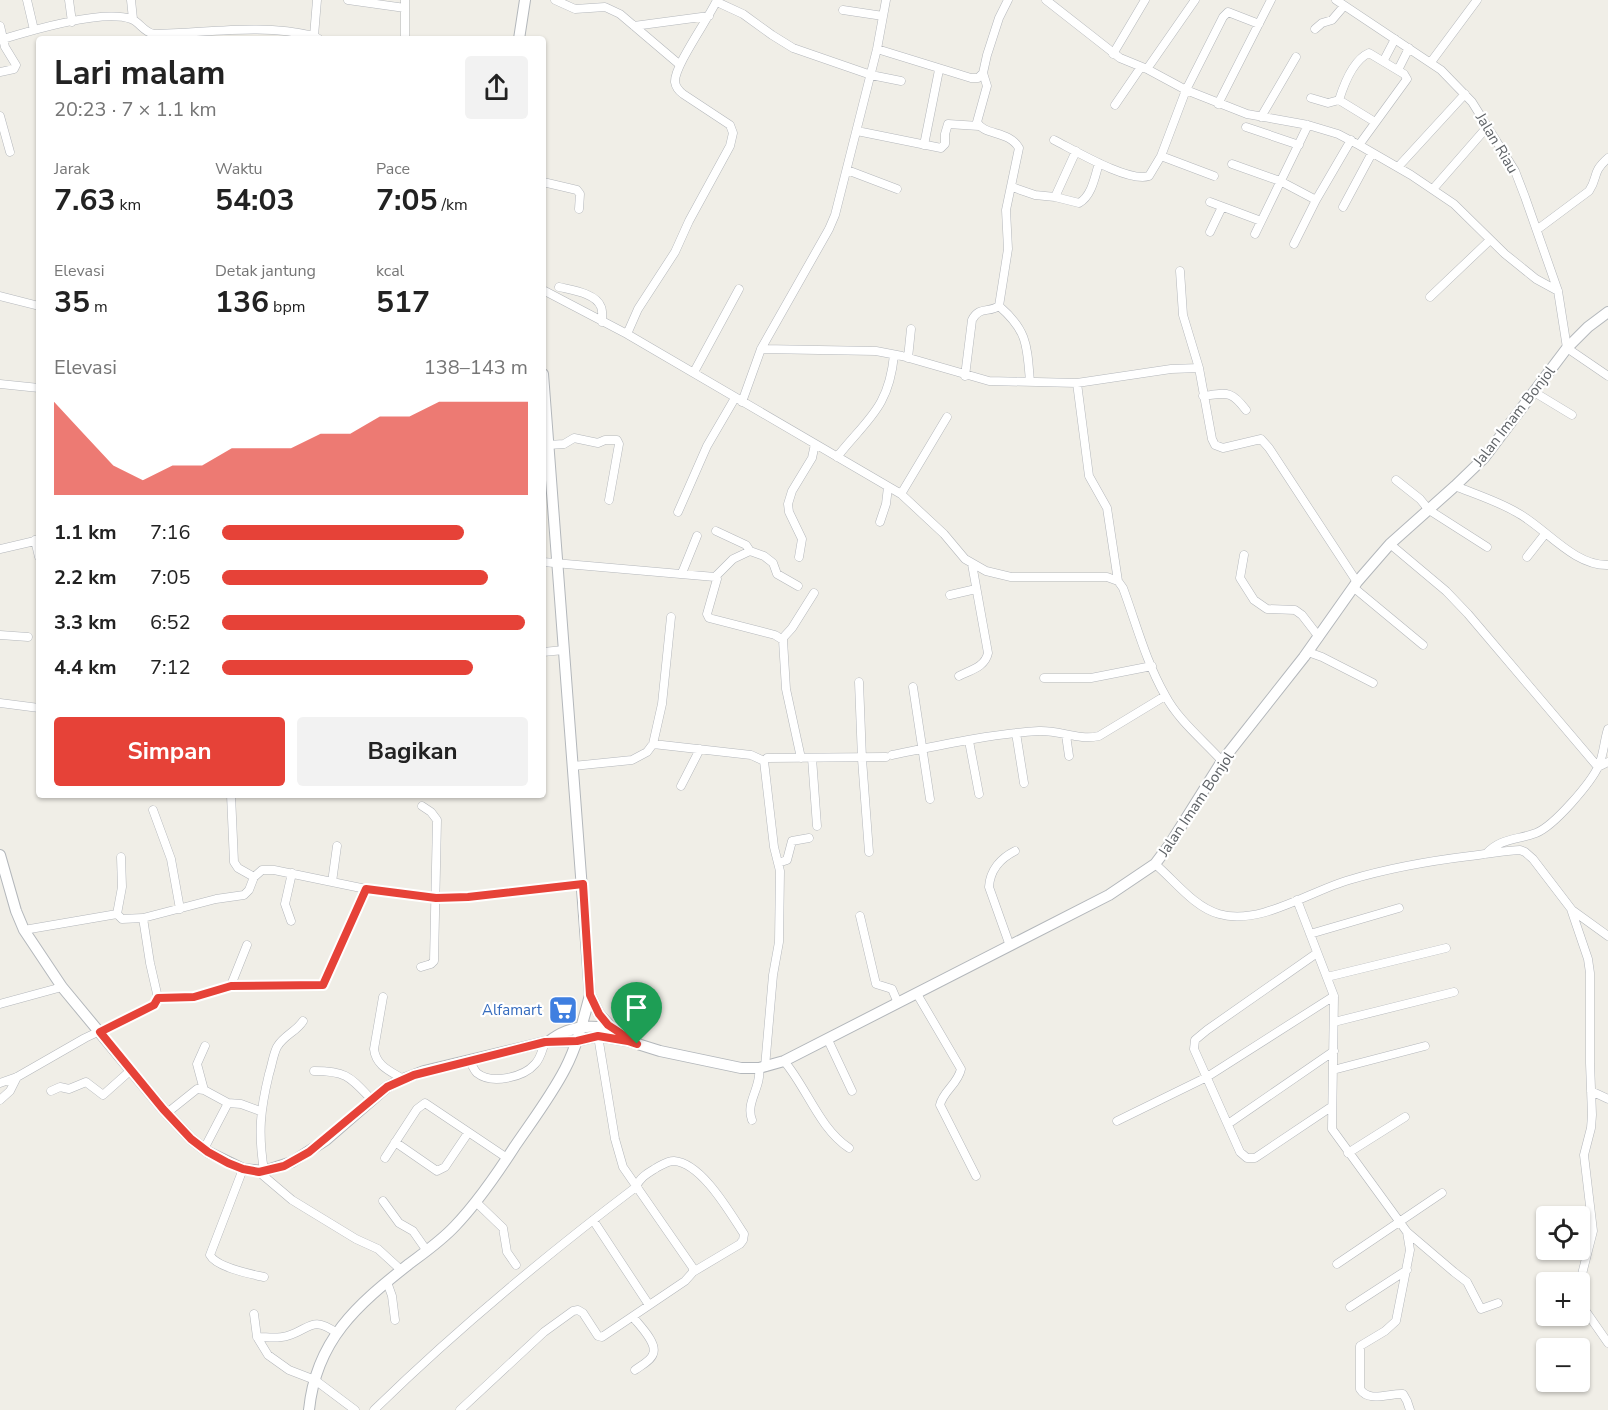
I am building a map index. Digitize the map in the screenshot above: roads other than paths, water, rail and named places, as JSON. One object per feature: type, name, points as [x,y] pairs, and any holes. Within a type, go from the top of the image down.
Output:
[{"type":"main road","points":[[519,36],[525,0]]},
{"type":"main road","name":"Jalan Imam Bonjol","points":[[546,1042],[577,1041],[598,1036],[741,1068],[762,1067],[784,1061],[1109,895],[1155,864],[1222,761],[1308,652],[1355,584],[1390,543],[1455,486],[1499,440],[1567,348],[1588,327],[1607,314]]},
{"type":"main road","points":[[309,1410],[315,1380],[336,1333],[349,1316],[449,1232],[476,1202],[507,1158],[555,1086],[577,1041],[590,995],[546,417]]},
{"type":"main road","points":[[0,855],[16,911],[24,930],[62,987],[191,1139],[204,1149],[243,1169],[261,1171],[284,1166],[309,1152],[387,1087],[403,1079],[424,1071],[546,1042],[559,1034],[582,1026]]},
{"type":"main road","points":[[590,995],[599,1014],[613,1030]]},
{"type":"main road","name":"Jalan Imam Bonjol","points":[[582,1026],[613,1030],[624,1034],[637,1044]]},
{"type":"street","points":[[27,0],[34,30]]},
{"type":"street","points":[[69,0],[72,22]]},
{"type":"street","points":[[131,0],[133,19],[144,31],[154,34],[215,35],[278,29],[311,36]]},
{"type":"street","points":[[316,36],[317,0]]},
{"type":"street","points":[[348,0],[405,4],[405,36]]},
{"type":"street","points":[[555,0],[575,9],[600,4],[614,11],[680,65]]},
{"type":"street","points":[[678,512],[707,446],[738,400],[761,350],[835,215],[877,49],[886,0]]},
{"type":"street","points":[[877,49],[939,70],[978,78],[983,73],[995,29],[1008,0]]},
{"type":"street","points":[[1046,0],[1113,54],[1186,90],[1247,114],[1308,125],[1351,140],[1433,189],[1465,213],[1518,266],[1558,291]]},
{"type":"street","points":[[1113,54],[1145,0]]},
{"type":"street","points":[[1115,105],[1195,0]]},
{"type":"street","points":[[1218,104],[1271,0]]},
{"type":"street","name":"Jalan Riau","points":[[1336,0],[1431,62],[1465,94],[1488,126],[1515,171],[1538,229],[1558,291],[1567,348]]},
{"type":"street","points":[[1431,62],[1476,0]]},
{"type":"street","points":[[627,334],[638,309],[675,252],[733,137],[730,125],[677,88],[676,78],[680,65],[717,1],[744,14],[793,48],[870,75],[901,81]]},
{"type":"street","points":[[1315,29],[1320,24],[1335,18],[1344,6]]},
{"type":"street","points":[[843,10],[883,16]]},
{"type":"street","points":[[1054,140],[1131,176],[1147,178],[1153,172],[1161,156],[1186,90],[1225,14],[1233,13],[1259,24]]},
{"type":"street","points":[[634,26],[709,16]]},
{"type":"street","points":[[2,39],[98,17],[133,19]]},
{"type":"street","points":[[0,26],[5,49],[15,62],[16,68],[0,72]]},
{"type":"street","points":[[1384,60],[1395,39]]},
{"type":"street","points":[[1398,70],[1409,48]]},
{"type":"street","points":[[1339,100],[1348,78],[1363,56],[1370,53],[1406,76],[1407,81],[1359,145]]},
{"type":"street","points":[[1261,117],[1296,57]]},
{"type":"street","points":[[924,145],[939,70]]},
{"type":"street","points":[[979,126],[977,122],[987,86],[983,73]]},
{"type":"street","points":[[1398,167],[1465,94]]},
{"type":"street","points":[[1311,98],[1328,103],[1339,100],[1375,122]]},
{"type":"street","points":[[0,116],[10,152]]},
{"type":"street","points":[[857,131],[944,147],[948,124],[979,126],[1007,137],[1017,144],[1019,152],[1006,210],[1007,256],[999,306]]},
{"type":"street","points":[[1255,234],[1308,125]]},
{"type":"street","points":[[1433,189],[1488,126]]},
{"type":"street","points":[[1246,127],[1299,145]]},
{"type":"street","points":[[1294,244],[1316,200],[1351,140]]},
{"type":"street","points":[[1055,197],[1076,151]]},
{"type":"street","points":[[1343,207],[1372,153]]},
{"type":"street","points":[[1161,156],[1214,176]]},
{"type":"street","points":[[1538,229],[1589,191],[1594,184],[1596,170],[1608,158]]},
{"type":"street","points":[[1012,187],[1035,195],[1079,203],[1089,192],[1099,162]]},
{"type":"street","points":[[1232,164],[1280,181],[1316,200]]},
{"type":"street","points":[[847,170],[897,189]]},
{"type":"street","points":[[546,183],[577,190],[580,194],[579,209]]},
{"type":"street","points":[[1210,202],[1261,221]]},
{"type":"street","points":[[1210,232],[1222,207]]},
{"type":"street","points":[[1430,297],[1490,240]]},
{"type":"street","points":[[1180,271],[1183,315],[1200,368],[1203,396],[1215,445],[1223,448],[1261,439],[1269,448],[1355,584],[1423,645]]},
{"type":"street","points":[[559,287],[596,300],[601,307],[602,322]]},
{"type":"street","points":[[693,372],[739,289]]},
{"type":"street","points":[[546,292],[627,334],[901,494],[972,564],[1000,576],[1107,577],[1118,581]]},
{"type":"street","points":[[0,296],[36,305]]},
{"type":"street","points":[[965,376],[969,334],[975,313],[999,306]]},
{"type":"street","points":[[999,306],[1018,323],[1027,347],[1030,382]]},
{"type":"street","points":[[908,358],[911,329]]},
{"type":"street","points":[[1567,348],[1608,376]]},
{"type":"street","points":[[761,350],[865,351],[908,358],[989,381],[1077,383],[1171,369],[1200,368]]},
{"type":"street","points":[[837,457],[882,405],[894,355]]},
{"type":"street","points":[[1077,383],[1089,476],[1107,508],[1118,581],[1123,588],[1165,696],[1186,723],[1222,761]]},
{"type":"street","points":[[0,384],[36,388]]},
{"type":"street","points":[[1534,392],[1572,415]]},
{"type":"street","points":[[1203,396],[1229,393],[1246,410]]},
{"type":"street","points":[[901,494],[947,417]]},
{"type":"street","points":[[548,445],[564,444],[574,438],[598,443],[605,440],[617,440],[619,444],[609,500]]},
{"type":"street","points":[[799,557],[802,539],[789,512],[788,504],[792,491],[812,458],[815,444]]},
{"type":"street","points":[[1396,480],[1420,499],[1429,510],[1487,547]]},
{"type":"street","points":[[1455,486],[1516,512],[1586,560],[1608,565]]},
{"type":"street","points":[[880,522],[886,504],[888,487]]},
{"type":"street","points":[[716,531],[746,545],[750,551],[764,556],[773,563],[777,574],[798,586]]},
{"type":"street","points":[[1527,557],[1545,534]]},
{"type":"street","points":[[682,573],[697,536]]},
{"type":"street","points":[[0,549],[36,540]]},
{"type":"street","points":[[1390,543],[1446,591],[1468,614],[1598,767]]},
{"type":"street","points":[[715,577],[733,559],[750,551]]},
{"type":"street","points":[[1244,555],[1240,578],[1254,600],[1267,609],[1296,610],[1318,637]]},
{"type":"street","points":[[546,562],[715,577]]},
{"type":"street","points":[[959,676],[979,667],[988,657],[972,564]]},
{"type":"street","points":[[715,577],[717,579],[707,614],[709,618],[775,635],[782,639]]},
{"type":"street","points":[[950,595],[976,589]]},
{"type":"street","points":[[801,758],[786,689],[782,639],[792,628],[814,593]]},
{"type":"street","points":[[573,766],[632,760],[647,752],[653,744],[662,704],[671,617]]},
{"type":"street","points":[[0,635],[28,638]]},
{"type":"street","points":[[546,652],[564,650]]},
{"type":"street","points":[[1308,652],[1373,682]]},
{"type":"street","points":[[1044,678],[1090,678],[1152,666]]},
{"type":"street","points":[[859,682],[869,852]]},
{"type":"street","points":[[913,687],[930,799]]},
{"type":"street","points":[[764,761],[767,758],[862,759],[1016,733],[1043,731],[1089,738],[1099,736],[1165,696]]},
{"type":"street","points":[[0,703],[36,708]]},
{"type":"street","points":[[1485,854],[1493,846],[1507,839],[1539,832],[1551,823],[1587,784],[1598,767],[1604,752],[1608,729]]},
{"type":"street","points":[[1016,733],[1024,783]]},
{"type":"street","points":[[1066,735],[1069,756]]},
{"type":"street","points":[[969,741],[979,794]]},
{"type":"street","points":[[653,744],[754,756],[764,761]]},
{"type":"street","points":[[681,786],[700,749]]},
{"type":"street","points":[[812,758],[817,826]]},
{"type":"street","points":[[752,1120],[750,1107],[762,1067],[779,942],[778,863],[764,761]]},
{"type":"street","points":[[1598,767],[1608,762]]},
{"type":"street","points":[[231,798],[234,862],[238,868],[254,877]]},
{"type":"street","points":[[421,967],[434,961],[437,820],[428,809],[422,806]]},
{"type":"street","points":[[153,810],[171,859],[180,909]]},
{"type":"street","points":[[778,863],[787,861],[792,841],[797,838],[809,838]]},
{"type":"street","points":[[332,882],[337,846]]},
{"type":"street","points":[[1155,864],[1191,897],[1217,914],[1235,917],[1257,915],[1346,881],[1415,863],[1513,850],[1525,852],[1533,859],[1572,910],[1608,936]]},
{"type":"street","points":[[1010,946],[988,887],[989,880],[1002,859],[1016,851]]},
{"type":"street","points":[[117,914],[122,887],[121,857]]},
{"type":"street","points":[[117,914],[122,919],[143,918],[244,895],[249,890],[254,877],[259,872],[269,869],[366,889],[436,898],[468,897],[583,884]]},
{"type":"street","points":[[291,921],[285,904],[292,873]]},
{"type":"street","points":[[158,998],[194,997],[231,986],[323,985],[366,889]]},
{"type":"street","points":[[1297,900],[1334,996],[1332,1129],[1407,1232],[1467,1282],[1481,1309],[1498,1304]]},
{"type":"street","points":[[1310,934],[1399,908]]},
{"type":"street","points":[[1572,910],[1588,959],[1590,973],[1591,1128],[1584,1155],[1593,1231],[1581,1278],[1580,1297],[1585,1310],[1608,1343]]},
{"type":"street","points":[[24,930],[117,914]]},
{"type":"street","points":[[860,916],[876,984],[892,989],[898,1004]]},
{"type":"street","points":[[0,1083],[17,1077],[85,1038],[154,1005],[158,998],[143,918]]},
{"type":"street","points":[[231,986],[247,945]]},
{"type":"street","points":[[1327,977],[1446,948]]},
{"type":"street","points":[[1317,953],[1195,1040],[1194,1049],[1240,1152],[1247,1158],[1255,1158],[1331,1107]]},
{"type":"street","points":[[0,1004],[62,987]]},
{"type":"street","points":[[1334,1022],[1454,992]]},
{"type":"street","points":[[917,994],[961,1069],[956,1083],[944,1095],[940,1105],[976,1176]]},
{"type":"street","points":[[1117,1121],[1207,1077],[1334,996]]},
{"type":"street","points":[[383,997],[374,1049],[375,1056],[382,1066],[403,1079]]},
{"type":"street","points":[[303,1021],[298,1029],[283,1039],[277,1047],[260,1111],[261,1171],[278,1190],[292,1200],[356,1239],[378,1249],[401,1270]]},
{"type":"street","points":[[598,1036],[623,1167],[693,1268],[693,1272]]},
{"type":"street","points":[[828,1040],[852,1092]]},
{"type":"street","points":[[470,1061],[477,1073],[484,1077],[509,1077],[524,1073],[536,1064],[546,1042]]},
{"type":"street","points":[[204,1090],[197,1064],[205,1046]]},
{"type":"street","points":[[1333,1070],[1425,1046]]},
{"type":"street","points":[[1228,1124],[1334,1051]]},
{"type":"street","points":[[784,1061],[831,1132],[849,1148]]},
{"type":"street","points":[[51,1091],[60,1088],[69,1089],[86,1082],[103,1095],[131,1070]]},
{"type":"street","points":[[314,1071],[342,1073],[372,1100]]},
{"type":"street","points":[[0,1100],[10,1091],[17,1077]]},
{"type":"street","points":[[167,1113],[194,1090],[204,1090],[228,1102],[260,1111]]},
{"type":"street","points":[[1591,1091],[1608,1099]]},
{"type":"street","points":[[204,1149],[228,1102]]},
{"type":"street","points":[[386,1158],[417,1109],[425,1103],[507,1158]]},
{"type":"street","points":[[1348,1153],[1405,1117]]},
{"type":"street","points":[[395,1142],[437,1171],[445,1167],[468,1133]]},
{"type":"street","points":[[374,1410],[423,1362],[650,1172],[665,1163],[676,1161],[694,1171],[717,1193],[744,1234],[740,1244],[693,1272],[691,1276],[633,1317],[601,1337],[583,1312],[573,1311],[544,1332],[460,1410]]},
{"type":"street","points":[[243,1169],[210,1255],[213,1260],[228,1267],[264,1277]]},
{"type":"street","points":[[1336,1264],[1442,1193]]},
{"type":"street","points":[[383,1201],[399,1223],[413,1231],[427,1251]]},
{"type":"street","points":[[476,1202],[502,1228],[507,1252],[516,1265]]},
{"type":"street","points":[[592,1220],[649,1305]]},
{"type":"street","points":[[1407,1232],[1410,1250],[1396,1321],[1385,1331],[1360,1346],[1360,1389],[1364,1395],[1370,1397],[1403,1394],[1410,1410]]},
{"type":"street","points":[[1350,1307],[1407,1269]]},
{"type":"street","points":[[387,1282],[392,1296],[395,1320]]},
{"type":"street","points":[[254,1314],[257,1337],[268,1355],[298,1375],[315,1380],[355,1410]]},
{"type":"street","points":[[633,1317],[653,1345],[654,1353],[635,1370]]},
{"type":"street","points":[[257,1337],[286,1336],[318,1323],[326,1325],[336,1333]]},
{"type":"place","name":"Alfamart","points":[[563,1010]]}]
